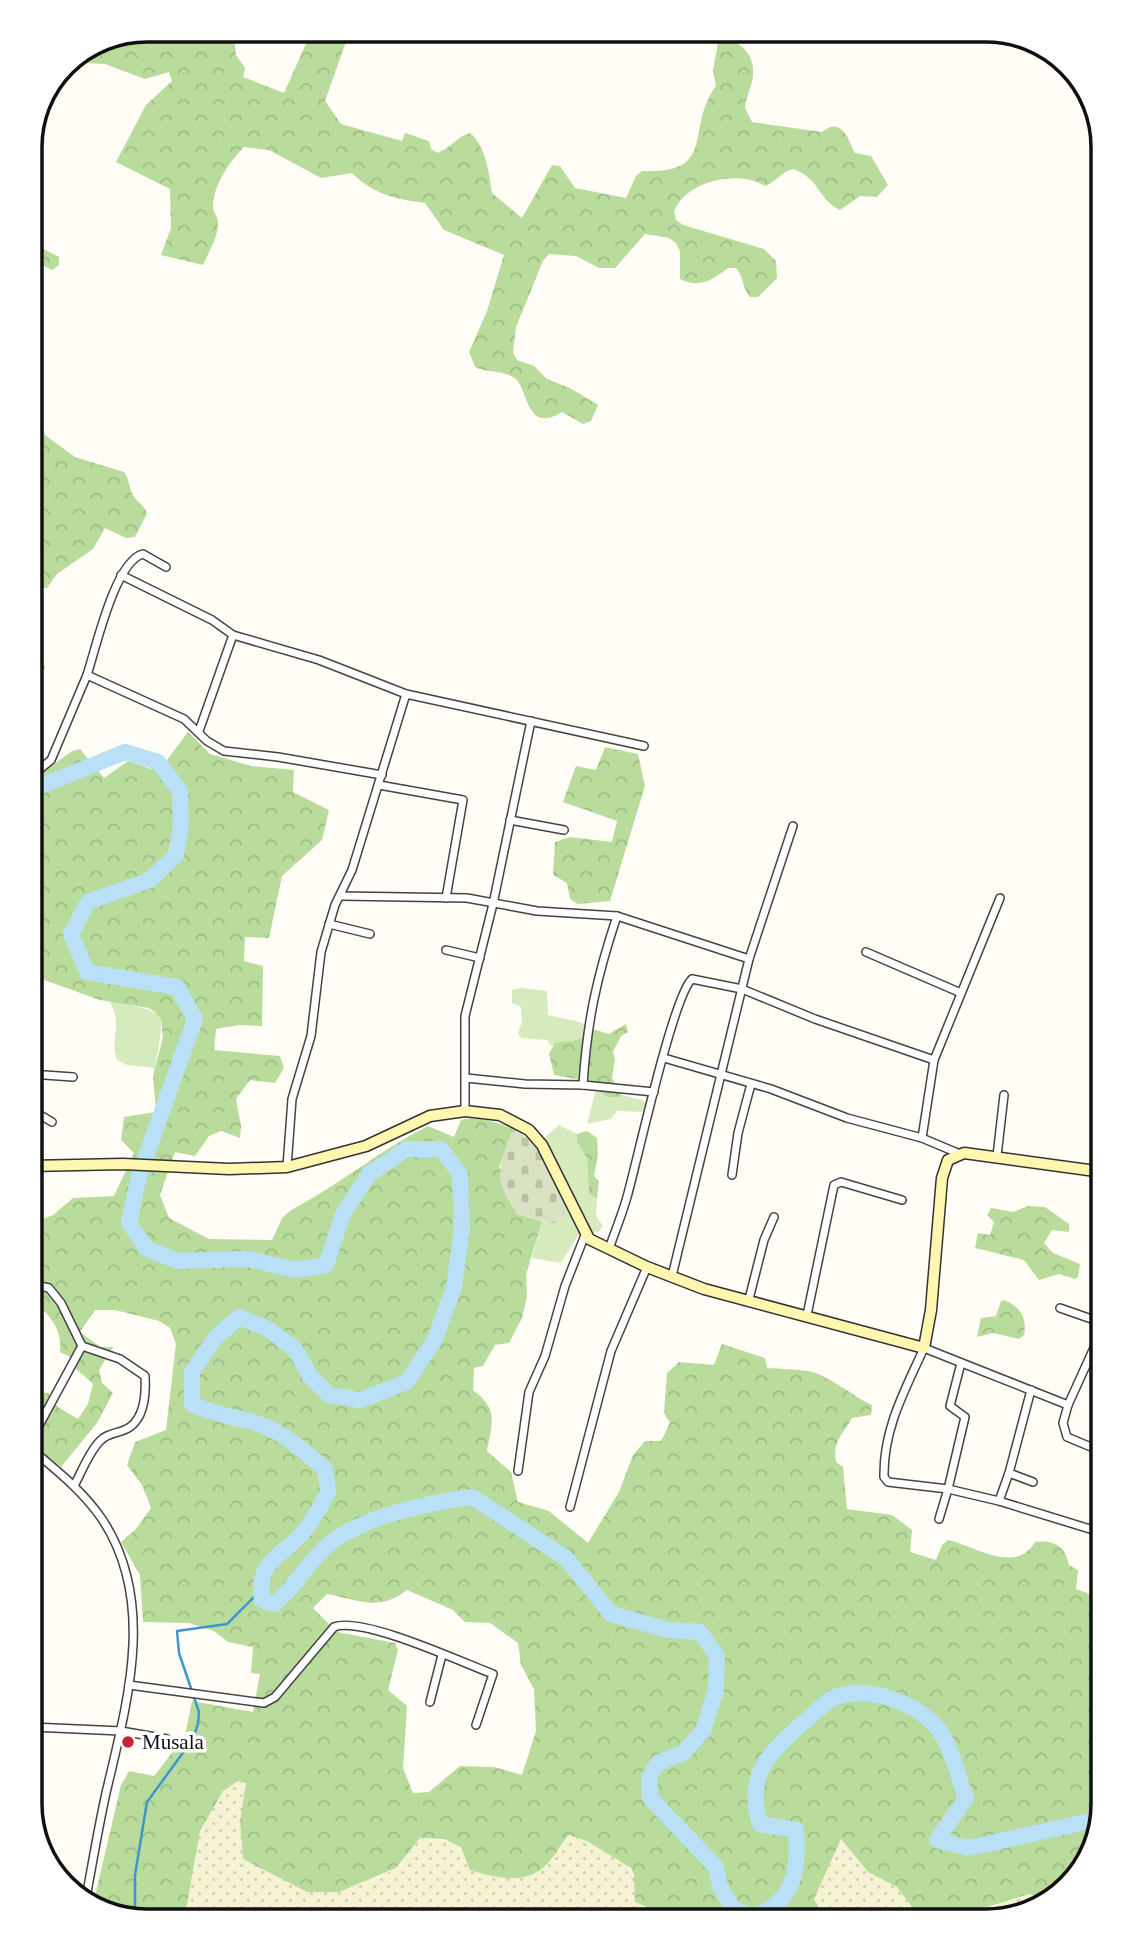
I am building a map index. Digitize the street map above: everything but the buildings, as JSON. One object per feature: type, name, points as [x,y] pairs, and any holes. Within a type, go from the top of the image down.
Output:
[{"type":"main road","points":[[42,1166],[123,1164],[287,1167],[366,1146],[430,1116],[465,1111],[500,1115],[514,1121],[540,1142],[556,1168],[585,1236],[647,1267],[704,1289],[749,1299],[924,1349],[931,1310],[942,1178],[948,1160],[960,1154],[997,1156],[1091,1170]]},
{"type":"street","points":[[42,767],[51,760],[87,675],[121,575],[138,555],[144,554],[166,567]]},
{"type":"street","points":[[121,575],[212,620],[233,635],[319,660],[406,694],[644,746]]},
{"type":"street","points":[[199,731],[233,635]]},
{"type":"street","points":[[87,675],[184,719],[207,741],[224,751],[382,775]]},
{"type":"street","points":[[287,1167],[292,1099],[311,1036],[321,951],[328,924],[342,896],[379,785],[406,694]]},
{"type":"street","points":[[465,1111],[465,1016],[493,904],[531,721]]},
{"type":"street","points":[[379,785],[463,800],[446,898]]},
{"type":"street","points":[[510,820],[564,830]]},
{"type":"street","points":[[672,1276],[749,959],[793,826]]},
{"type":"street","points":[[342,896],[446,898],[578,915],[617,916],[749,959]]},
{"type":"street","points":[[922,1138],[934,1060],[1000,898]]},
{"type":"street","points":[[583,1085],[587,1027],[594,987],[617,916]]},
{"type":"street","points":[[328,924],[370,934]]},
{"type":"street","points":[[446,950],[480,958]]},
{"type":"street","points":[[866,952],[961,993]]},
{"type":"street","points":[[610,1249],[688,982],[701,979],[741,989],[815,1019],[934,1060]]},
{"type":"street","points":[[664,1058],[751,1084],[846,1118],[922,1138],[960,1154]]},
{"type":"street","points":[[42,1075],[73,1077]]},
{"type":"street","points":[[466,1077],[525,1084],[583,1085],[654,1092]]},
{"type":"street","points":[[733,1175],[738,1133],[751,1084]]},
{"type":"street","points":[[997,1156],[1004,1096]]},
{"type":"street","points":[[42,1117],[52,1122]]},
{"type":"street","points":[[807,1315],[834,1185],[841,1182],[902,1200]]},
{"type":"street","points":[[749,1299],[764,1240],[774,1217]]},
{"type":"street","points":[[518,1471],[529,1392],[545,1356],[585,1236]]},
{"type":"street","points":[[570,1507],[611,1351],[647,1267]]},
{"type":"street","points":[[42,1287],[49,1288],[61,1303],[82,1346],[135,1367],[145,1376],[143,1407],[138,1418],[130,1427],[105,1436],[97,1443],[75,1484]]},
{"type":"street","points":[[1060,1308],[1091,1320]]},
{"type":"street","points":[[42,1420],[82,1346]]},
{"type":"street","points":[[1068,1405],[924,1349],[895,1410],[888,1438],[884,1477],[888,1482],[948,1489],[999,1501],[1091,1529]]},
{"type":"street","points":[[1091,1352],[1063,1423],[1067,1437],[1091,1447]]},
{"type":"street","points":[[939,1519],[965,1418],[950,1406],[961,1363]]},
{"type":"street","points":[[999,1501],[1031,1390]]},
{"type":"street","points":[[42,1458],[75,1484],[102,1518],[119,1549],[131,1587],[133,1639],[129,1685],[88,1890]]},
{"type":"street","points":[[1009,1473],[1033,1482]]},
{"type":"street","points":[[129,1685],[268,1701],[338,1625],[369,1628],[492,1674],[491,1685],[475,1724]]},
{"type":"street","points":[[430,1702],[442,1654]]},
{"type":"street","points":[[42,1727],[121,1731],[167,1740]]},
{"type":"shaded area","points":[[238,1781],[246,1783],[247,1791],[240,1822],[243,1859],[307,1892],[339,1892],[389,1872],[402,1862],[420,1838],[454,1842],[461,1847],[469,1862],[535,1875],[569,1835],[587,1841],[625,1862],[634,1875],[683,1909],[186,1909],[200,1831],[223,1790]]},
{"type":"shaded area","points":[[841,1838],[868,1872],[897,1887],[912,1907],[980,1909],[820,1909],[814,1899]]},
{"type":"shaded area","points":[[1029,1894],[1035,1896],[1013,1905],[980,1909]]},
{"type":"green space","points":[[235,42],[236,55],[245,68],[243,77],[284,93],[307,42],[346,42],[325,101],[341,124],[402,141],[405,133],[429,141],[431,149],[438,153],[470,133],[483,152],[492,193],[522,218],[552,165],[560,166],[575,188],[626,198],[636,176],[642,171],[666,170],[682,165],[691,157],[696,146],[707,102],[716,86],[713,70],[718,42],[736,42],[744,48],[753,67],[753,78],[745,108],[752,122],[822,132],[834,126],[839,128],[855,153],[871,156],[888,185],[877,197],[860,196],[840,210],[827,200],[814,183],[793,169],[765,186],[754,181],[728,179],[714,181],[689,192],[674,212],[676,220],[683,225],[764,249],[776,261],[777,278],[758,297],[750,297],[736,268],[728,268],[699,283],[680,279],[680,251],[676,243],[669,238],[645,234],[615,268],[599,268],[576,256],[549,254],[543,261],[516,327],[513,352],[517,360],[534,366],[547,379],[570,388],[598,405],[591,421],[583,424],[562,412],[550,418],[541,418],[534,414],[513,377],[475,367],[469,352],[487,311],[504,255],[444,230],[425,203],[386,195],[352,173],[321,178],[269,150],[244,147],[233,159],[216,190],[213,206],[218,227],[203,265],[161,255],[171,228],[170,189],[116,162],[146,105],[172,81],[169,72],[145,79],[105,64],[85,63],[107,50],[126,44]]},
{"type":"green space","points":[[42,248],[59,257],[59,265],[52,270],[42,265]]},
{"type":"green space","points":[[42,424],[45,435],[75,457],[124,472],[133,495],[147,514],[135,537],[126,538],[105,528],[93,549],[57,574],[47,588],[42,588]]},
{"type":"green space","points":[[188,732],[210,754],[251,766],[294,770],[293,792],[329,810],[322,840],[282,876],[269,938],[245,937],[244,961],[263,966],[262,1026],[240,1025],[216,1029],[214,1050],[280,1056],[284,1068],[275,1083],[250,1080],[236,1099],[241,1126],[240,1138],[221,1131],[209,1136],[195,1156],[175,1152],[160,1195],[169,1218],[209,1239],[272,1240],[282,1218],[291,1210],[428,1126],[454,1137],[461,1120],[468,1119],[481,1119],[513,1129],[499,1167],[516,1214],[542,1221],[526,1275],[527,1297],[522,1318],[509,1343],[495,1345],[483,1366],[474,1368],[473,1390],[487,1404],[492,1417],[487,1451],[511,1472],[518,1502],[549,1511],[588,1543],[619,1492],[633,1455],[645,1441],[661,1441],[670,1423],[664,1413],[667,1373],[679,1362],[714,1365],[722,1344],[765,1358],[767,1368],[807,1371],[822,1376],[872,1405],[871,1415],[852,1418],[839,1438],[836,1449],[836,1462],[843,1467],[847,1509],[892,1515],[912,1530],[910,1552],[936,1560],[942,1545],[948,1540],[994,1556],[1006,1557],[1027,1552],[1035,1542],[1053,1543],[1065,1553],[1069,1565],[1078,1570],[1076,1589],[1091,1595],[1090,1818],[1077,1857],[1055,1883],[1035,1896],[1029,1894],[980,1909],[915,1909],[897,1887],[868,1872],[841,1839],[814,1899],[820,1909],[652,1909],[635,1902],[634,1875],[631,1868],[587,1841],[569,1835],[544,1867],[525,1877],[504,1878],[470,1870],[461,1847],[444,1839],[420,1838],[396,1868],[339,1892],[307,1892],[243,1859],[240,1822],[246,1783],[238,1781],[223,1791],[200,1831],[186,1909],[126,1907],[95,1895],[121,1785],[129,1771],[154,1776],[185,1736],[192,1701],[253,1712],[260,1674],[251,1673],[253,1647],[228,1642],[214,1631],[189,1623],[143,1622],[140,1575],[121,1542],[135,1530],[151,1508],[142,1485],[127,1465],[135,1442],[166,1430],[176,1344],[170,1328],[159,1321],[115,1310],[95,1310],[80,1332],[100,1347],[113,1347],[99,1370],[102,1383],[113,1393],[97,1423],[61,1467],[42,1452],[42,1392],[48,1393],[58,1407],[78,1419],[88,1404],[93,1384],[72,1365],[70,1357],[60,1352],[59,1335],[42,1309],[42,1219],[53,1215],[73,1198],[114,1196],[134,1153],[121,1140],[124,1117],[156,1112],[153,1076],[163,1037],[161,1020],[149,1008],[100,1000],[42,979],[42,773],[72,751],[80,749],[104,778],[128,761],[151,769],[167,760]],"holes":[[[407,1590],[453,1610],[465,1622],[490,1623],[518,1643],[521,1665],[534,1689],[536,1731],[522,1775],[494,1767],[460,1766],[429,1792],[413,1793],[403,1768],[407,1706],[388,1690],[398,1650],[395,1643],[337,1632],[313,1608],[327,1594],[378,1603],[397,1597]]]},
{"type":"green space","points":[[605,747],[638,754],[645,786],[610,901],[578,904],[570,899],[567,883],[553,875],[555,842],[570,837],[612,842],[617,821],[563,802],[576,766],[596,770]]},
{"type":"green space","points":[[521,988],[547,991],[548,1015],[580,1022],[593,1029],[590,1036],[551,1046],[547,1040],[521,1038],[518,1033],[522,1022],[521,1007],[512,1003],[512,990]]},
{"type":"green space","points":[[109,1000],[143,1008],[159,1016],[161,1033],[155,1068],[127,1065],[117,1060],[114,1045],[115,1017]]},
{"type":"green space","points":[[626,1024],[628,1032],[621,1036],[613,1052],[615,1060],[612,1078],[622,1094],[619,1097],[607,1097],[596,1089],[593,1082],[554,1075],[549,1054],[555,1043],[581,1038],[593,1029],[609,1034]]},
{"type":"green space","points":[[596,1089],[642,1100],[646,1104],[643,1112],[617,1111],[611,1119],[587,1124]]},
{"type":"green space","points":[[559,1125],[577,1134],[577,1142],[587,1159],[589,1193],[597,1199],[596,1216],[603,1226],[598,1232],[579,1234],[561,1263],[532,1258],[542,1221],[552,1223],[536,1145]]},
{"type":"green space","points":[[513,1129],[535,1145],[554,1169],[564,1196],[561,1222],[552,1223],[516,1214],[509,1201],[500,1172],[503,1154]]},
{"type":"green space","points":[[587,1131],[597,1138],[598,1155],[594,1176],[599,1181],[597,1199],[589,1193],[587,1159],[577,1142],[577,1134]]},
{"type":"green space","points":[[1028,1206],[1045,1207],[1069,1224],[1069,1232],[1052,1230],[1044,1243],[1053,1253],[1080,1264],[1078,1277],[1075,1279],[1059,1274],[1039,1280],[1024,1260],[975,1248],[978,1233],[990,1235],[994,1222],[987,1215],[991,1208],[1013,1212]]},
{"type":"green space","points":[[1001,1301],[1015,1306],[1021,1314],[1025,1323],[1024,1335],[1019,1339],[993,1333],[977,1337],[981,1318],[996,1316]]},
{"type":"waterway","points":[[42,786],[125,752],[158,762],[180,791],[181,826],[176,855],[150,880],[88,902],[71,934],[87,972],[177,987],[195,1019],[139,1176],[129,1223],[147,1249],[178,1261],[248,1259],[296,1270],[326,1265],[343,1214],[369,1174],[407,1149],[441,1149],[460,1174],[462,1228],[454,1287],[435,1339],[407,1382],[360,1400],[329,1395],[310,1376],[295,1349],[268,1329],[239,1317],[216,1337],[192,1372],[192,1404],[268,1428],[298,1446],[325,1469],[328,1492],[305,1530],[267,1567],[261,1586],[262,1600],[274,1604],[325,1548],[364,1524],[400,1512],[472,1497],[566,1558],[611,1614],[668,1630],[700,1632],[717,1656],[716,1690],[703,1731],[683,1753],[658,1763],[649,1777],[650,1798],[716,1867],[720,1887],[735,1909]]},
{"type":"waterway","points":[[135,1908],[135,1875],[147,1802],[193,1739],[198,1724],[199,1712],[179,1653],[177,1631],[227,1624],[260,1591]]},
{"type":"waterway","points":[[769,1909],[785,1894],[791,1883],[797,1858],[796,1830],[760,1824],[756,1806],[759,1776],[774,1751],[825,1703],[835,1697],[864,1694],[893,1699],[920,1713],[941,1733],[966,1798],[937,1840],[969,1848],[1089,1821]]},
{"type":"place","name":"Musala","points":[[128,1742]]}]
